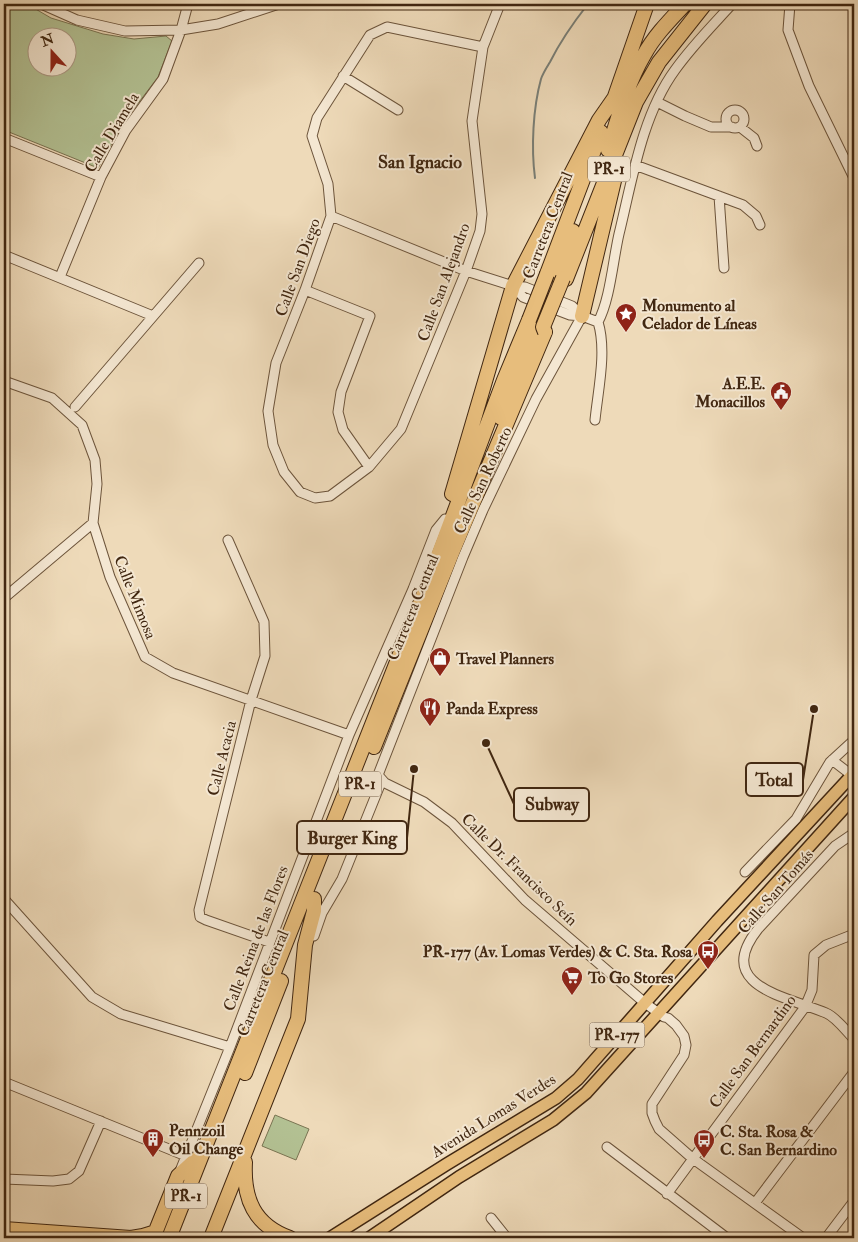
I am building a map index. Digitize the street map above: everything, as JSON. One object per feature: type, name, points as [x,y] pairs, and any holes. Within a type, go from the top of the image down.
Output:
[{"type":"highway","name":"Carretera Central","points":[[179,1238],[452,553],[518,399],[537,325],[558,277],[615,97],[647,4]]},
{"type":"highway","points":[[558,277],[643,56],[661,31],[685,4]]},
{"type":"highway","name":"Carretera Central","points":[[169,1238],[422,601],[504,380],[537,325],[646,83],[659,62],[705,4]]},
{"type":"highway","points":[[422,601],[419,594],[438,544],[513,286],[599,120],[615,97]]},
{"type":"highway","points":[[582,316],[630,116]]},
{"type":"highway","points":[[211,1238],[298,1019],[305,945],[314,911],[314,899]]},
{"type":"highway","points":[[4,1230],[131,1238],[154,1235],[178,1176],[203,1153]]},
{"type":"highway","points":[[245,1153],[245,1187],[252,1208],[268,1227],[290,1238]]},
{"type":"main road","name":"Avenida Lomas Verdes","points":[[330,1238],[556,1098],[578,1079],[717,921],[853,775]]},
{"type":"main road","name":"Avenida Lomas Verdes","points":[[369,1238],[459,1177],[565,1111],[586,1093],[661,1016],[854,797]]},
{"type":"main road","points":[[4,1235],[15,1238]]},
{"type":"street","points":[[41,4],[77,20],[125,31],[181,30],[218,24],[279,4]]},
{"type":"street","name":"Calle Diamela","points":[[60,277],[101,177],[126,130],[163,79],[181,30],[188,4]]},
{"type":"street","name":"Calle San Alejandro","points":[[369,467],[401,429],[480,231],[482,214],[472,121],[483,47],[500,4]]},
{"type":"street","points":[[595,420],[602,348],[598,322],[606,302],[613,261],[635,165],[657,102],[674,70],[732,4]]},
{"type":"street","points":[[788,4],[788,30],[810,86],[854,178]]},
{"type":"street","name":"Calle San Diego","points":[[369,467],[330,496],[315,498],[300,492],[284,472],[273,445],[268,410],[276,363],[305,290],[331,216],[328,184],[312,136],[317,118],[370,35],[387,27],[483,47]]},
{"type":"street","points":[[343,76],[398,110]]},
{"type":"street","points":[[657,102],[711,127],[736,127],[754,138],[757,146]]},
{"type":"street","points":[[4,138],[101,177]]},
{"type":"street","points":[[635,165],[743,205],[756,216],[760,225]]},
{"type":"street","points":[[718,196],[724,268]]},
{"type":"street","points":[[331,216],[466,270],[513,286],[525,287],[572,306],[582,316],[598,322]]},
{"type":"street","points":[[4,255],[153,316]]},
{"type":"street","points":[[76,407],[199,263]]},
{"type":"street","points":[[305,290],[370,316],[341,392],[338,412],[343,430],[369,467]]},
{"type":"street","name":"Calle San Roberto","points":[[298,1019],[307,988],[311,950],[316,929],[322,913],[342,879],[462,557],[536,400],[582,316]]},
{"type":"street","name":"Calle Mimosa","points":[[4,381],[52,398],[82,425],[94,460],[97,484],[93,522],[110,577],[145,657],[173,673],[348,734]]},
{"type":"street","points":[[52,398],[76,407]]},
{"type":"street","points":[[76,407],[82,425]]},
{"type":"street","name":"Calle Reina de las Flores","points":[[178,1176],[230,1047],[348,734],[413,589],[436,530],[445,520]]},
{"type":"street","points":[[4,598],[93,522]]},
{"type":"street","name":"Calle Acacia","points":[[228,540],[264,622],[264,656],[251,700],[199,910],[200,917],[206,920],[269,942]]},
{"type":"street","points":[[745,872],[796,818],[832,760],[854,740]]},
{"type":"street","points":[[832,760],[853,775]]},
{"type":"street","name":"Calle Dr. Francisco Seín","points":[[380,777],[424,802],[452,823],[525,900],[645,1003],[661,1016],[668,1018],[684,1036],[686,1045],[684,1055],[652,1104],[652,1113],[659,1128],[692,1158]]},
{"type":"street","name":"Calle San Tomás","points":[[854,833],[835,846],[750,938],[745,950],[746,970],[750,978],[758,986],[805,1007],[828,1014],[854,1039]]},
{"type":"street","points":[[4,899],[92,997],[121,1014],[230,1047]]},
{"type":"street","name":"Calle San Bernardino","points":[[667,1194],[805,1007],[812,990],[814,955],[826,945],[854,934]]},
{"type":"street","points":[[755,1203],[854,1072]]},
{"type":"street","points":[[4,1082],[186,1156]]},
{"type":"street","points":[[4,1179],[54,1181],[69,1179],[79,1171],[101,1121]]},
{"type":"street","points":[[607,1147],[727,1238]]},
{"type":"street","points":[[692,1158],[803,1238]]},
{"type":"street","points":[[826,1238],[854,1201]]},
{"type":"street","points":[[491,1218],[506,1238]]},
{"type":"green space","points":[[6,4],[27,4],[51,18],[103,34],[134,39],[166,36],[172,41],[158,77],[124,122],[98,168],[4,130],[4,10]]},
{"type":"green space","points":[[275,1115],[309,1129],[296,1160],[262,1146]]},
{"type":"waterway","points":[[535,178],[533,154],[534,128],[536,102],[541,79],[563,39],[588,4]]},
{"type":"place","name":"Monumento al Celador de Líneas","points":[[626,333]]},
{"type":"place","name":"A.E.E. Monacillos","points":[[781,411]]},
{"type":"place","name":"Travel Planners","points":[[440,677]]},
{"type":"place","name":"Total","points":[[814,709]]},
{"type":"place","name":"Panda Express","points":[[430,727]]},
{"type":"place","name":"Subway","points":[[486,743]]},
{"type":"place","name":"Burger King","points":[[414,769]]},
{"type":"place","name":"PR-177 (Av. Lomas Verdes) & C. Sta. Rosa","points":[[708,970]]},
{"type":"place","name":"To Go Stores","points":[[572,996]]},
{"type":"place","name":"Pennzoil Oil Change","points":[[153,1158]]},
{"type":"place","name":"C. Sta. Rosa & C. San Bernardino","points":[[704,1159]]},
{"type":"district","name":"San Ignacio","points":[[420,162]]}]
